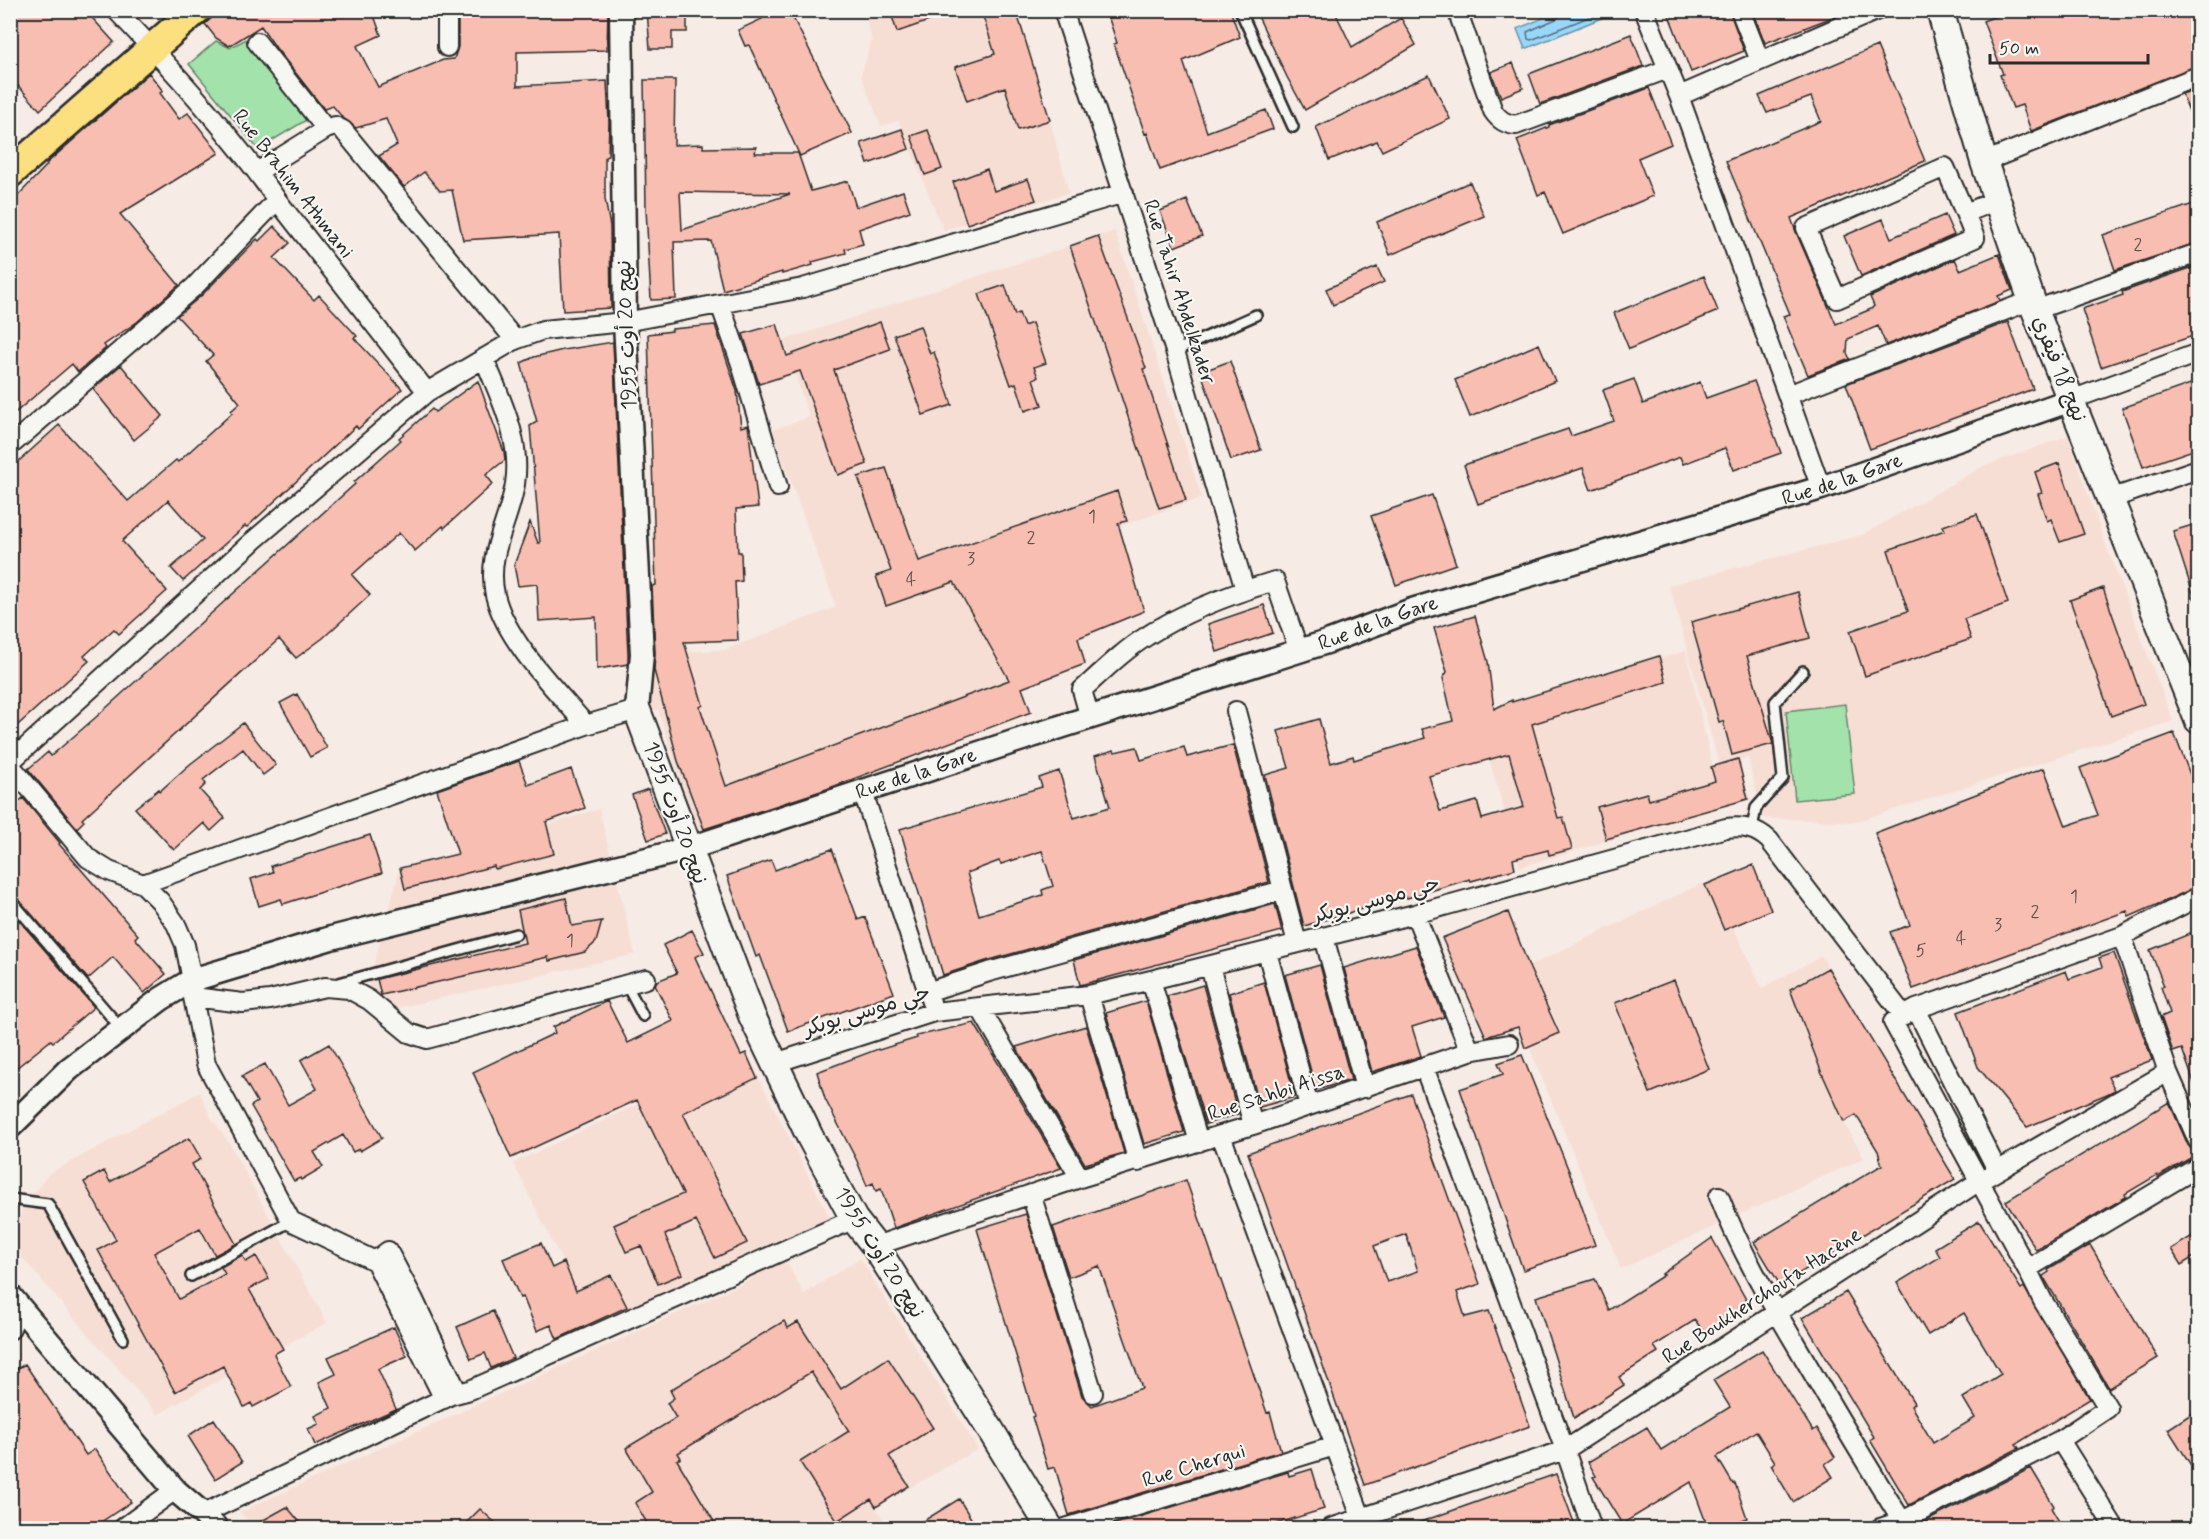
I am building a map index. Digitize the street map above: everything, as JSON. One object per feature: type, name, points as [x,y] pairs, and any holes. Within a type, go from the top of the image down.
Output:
[{"type":"main road","points":[[10,173],[196,10]]},
{"type":"main road","name":"نهج 18 فيفري","points":[[1942,11],[1984,162],[2034,305],[2110,499],[2196,708]]},
{"type":"main road","name":"نهج 20 أوت 1955","points":[[637,710],[687,849],[752,1016],[810,1137],[854,1219],[875,1246],[984,1418],[1050,1528]]},
{"type":"street","name":"Rue Brahim Athmani","points":[[116,10],[257,172],[427,392]]},
{"type":"street","points":[[447,10],[447,47]]},
{"type":"street","name":"نهج 20 أوت 1955","points":[[621,10],[625,322],[642,654],[637,710]]},
{"type":"street","name":"Rue Tahir Abdelkader","points":[[1063,10],[1175,351],[1245,590]]},
{"type":"street","points":[[1457,10],[1493,111],[1498,119],[1507,124],[1516,125],[1668,69]]},
{"type":"street","points":[[1740,10],[1761,61]]},
{"type":"street","points":[[1647,11],[1821,488]]},
{"type":"street","points":[[1679,96],[1872,12]]},
{"type":"street","points":[[257,42],[326,129]]},
{"type":"street","points":[[1984,162],[2199,76]]},
{"type":"street","points":[[257,172],[326,129],[335,126],[343,130],[515,340]]},
{"type":"street","points":[[1945,167],[1965,213],[1976,238],[1837,298],[1806,228],[1945,167]]},
{"type":"street","points":[[451,1396],[375,1261],[291,1221],[206,1064],[185,945],[176,924],[160,901],[143,884],[109,871],[88,858],[10,764],[253,541],[427,392],[515,340],[543,330],[625,322],[803,288],[1124,193]]},
{"type":"street","points":[[10,446],[194,287],[277,200]]},
{"type":"street","points":[[1965,213],[1998,200]]},
{"type":"street","points":[[1788,395],[2034,305],[2199,253]]},
{"type":"street","points":[[720,304],[778,487]]},
{"type":"street","points":[[2072,400],[2199,353]]},
{"type":"street","points":[[484,358],[511,426],[517,457],[515,484],[499,536],[492,572],[496,596],[521,648],[586,725]]},
{"type":"street","name":"Rue de la Gare","points":[[10,1127],[69,1069],[161,999],[331,938],[687,849],[1299,651],[1412,610],[1821,488],[2072,400]]},
{"type":"street","points":[[2110,499],[2199,469]]},
{"type":"street","points":[[1090,718],[1082,690],[1121,656],[1146,636],[1172,621],[1245,590],[1275,581],[1299,651]]},
{"type":"street","points":[[143,884],[586,725],[637,710]]},
{"type":"street","points":[[1236,711],[1297,943]]},
{"type":"street","points":[[863,792],[934,1012]]},
{"type":"street","name":"حي موسى بوبكر","points":[[775,1063],[934,1012],[1089,995],[1415,914],[1726,828],[1739,826],[1752,828]]},
{"type":"street","points":[[1752,828],[1769,840],[1904,1016],[1997,1170]]},
{"type":"street","points":[[927,992],[1000,969],[1283,890]]},
{"type":"street","points":[[1904,1016],[2122,936],[2199,897]]},
{"type":"street","points":[[1415,914],[1470,1051]]},
{"type":"street","points":[[2122,936],[2168,1072],[2199,1141]]},
{"type":"street","points":[[1324,937],[1365,1088]]},
{"type":"street","points":[[1267,952],[1309,1106]]},
{"type":"street","points":[[1209,966],[1253,1125]]},
{"type":"street","points":[[192,989],[243,1003],[270,1000],[325,987],[349,989],[369,1000],[409,1034],[427,1039],[646,979]]},
{"type":"street","points":[[1151,981],[1199,1143]]},
{"type":"street","points":[[1089,995],[1138,1162]]},
{"type":"street","points":[[980,1008],[1080,1178]]},
{"type":"street","points":[[1880,1528],[1903,1525],[2060,1440],[2108,1408],[2043,1301],[1978,1182],[1904,1016]]},
{"type":"street","name":"Rue Sahbi Aïssa","points":[[875,1246],[1080,1178],[1199,1143],[1470,1051],[1509,1044]]},
{"type":"street","points":[[1424,1066],[1592,1528]]},
{"type":"street","name":"Rue Boukherchoufa Hacène","points":[[1331,1528],[1363,1523],[1565,1450],[1997,1170],[2168,1072]]},
{"type":"street","points":[[1221,1135],[1363,1523]]},
{"type":"street","points":[[2027,1269],[2199,1167]]},
{"type":"street","points":[[1031,1194],[1093,1394]]},
{"type":"street","points":[[1719,1196],[1731,1227],[1778,1313],[1903,1525]]},
{"type":"street","points":[[15,1302],[175,1490],[210,1521],[451,1396],[470,1390],[854,1219]]},
{"type":"street","points":[[10,1330],[15,1302]]},
{"type":"street","points":[[2060,1440],[2115,1528]]},
{"type":"street","name":"Rue Chergui","points":[[1065,1528],[1335,1446]]},
{"type":"street","points":[[123,1528],[175,1490]]},
{"type":"lane","points":[[1240,10],[1293,127]]},
{"type":"lane","points":[[1175,351],[1256,315]]},
{"type":"lane","points":[[1752,828],[1756,808],[1784,778],[1775,702],[1803,671]]},
{"type":"lane","points":[[10,899],[113,1019]]},
{"type":"lane","points":[[325,987],[516,934]]},
{"type":"lane","points":[[626,984],[643,1017]]},
{"type":"lane","points":[[10,1199],[48,1204],[123,1339]]},
{"type":"lane","points":[[191,1276],[291,1221]]},
{"type":"shaded area","points":[[864,11],[981,11],[1018,129],[1050,120],[1069,193],[943,230],[899,121],[881,126],[861,76],[872,40]]},
{"type":"shaded area","points":[[1115,231],[1202,498],[955,583],[1026,705],[697,831],[658,710],[637,710],[642,654],[725,650],[836,607],[772,430],[809,417],[784,340]]},
{"type":"shaded area","points":[[2068,436],[2103,537],[2173,721],[1855,822],[1763,818],[1748,758],[1719,764],[1669,585],[1862,535],[1984,466]]},
{"type":"shaded area","points":[[1686,651],[1722,807],[1520,867],[1477,716],[1512,700]]},
{"type":"shaded area","points":[[599,809],[635,954],[388,1010],[368,986],[400,869]]},
{"type":"shaded area","points":[[1703,883],[1724,930],[1733,927],[1762,988],[1822,956],[1828,968],[1790,989],[1844,1122],[1864,1158],[1621,1269],[1529,1047],[1561,1032],[1529,966]]},
{"type":"shaded area","points":[[746,1053],[834,1226],[596,1329],[513,1163]]},
{"type":"shaded area","points":[[200,1092],[210,1116],[228,1141],[327,1323],[158,1415],[24,1260],[17,1250],[16,1233],[23,1205],[50,1173]]},
{"type":"shaded area","points":[[784,1258],[804,1294],[860,1258],[978,1449],[876,1507],[889,1528],[254,1528],[240,1512],[740,1285]]},
{"type":"green space","points":[[248,38],[308,119],[258,149],[189,64],[216,41],[230,48]]},
{"type":"green space","points":[[1845,704],[1855,794],[1795,800],[1786,711]]},
{"type":"water","points":[[1562,10],[1601,11],[1604,17],[1525,49],[1517,29]]},
{"type":"building","points":[[10,10],[85,10],[114,42],[40,110],[10,77]]},
{"type":"building","points":[[221,10],[372,10],[381,35],[357,46],[378,87],[443,60],[454,59],[458,47],[458,14],[502,13],[502,10],[608,10],[607,50],[517,52],[517,86],[607,81],[609,122],[608,156],[605,157],[605,199],[610,226],[611,308],[563,311],[559,234],[463,240],[452,190],[440,191],[424,172],[404,187],[379,156],[397,145],[386,119],[356,128],[333,106],[324,109],[261,26],[229,46],[216,38],[205,24]]},
{"type":"building","points":[[647,10],[687,10],[687,32],[672,32],[672,49],[650,49]]},
{"type":"building","points":[[758,10],[789,10],[852,133],[800,156],[749,45],[745,46],[738,30],[762,19]]},
{"type":"building","points":[[890,10],[951,10],[952,13],[897,32]]},
{"type":"building","points":[[981,10],[1016,10],[1050,120],[1018,130],[1005,87],[967,101],[955,67],[995,54]]},
{"type":"building","points":[[1106,10],[1230,10],[1240,37],[1183,61],[1207,132],[1266,110],[1273,129],[1160,170],[1114,44],[1117,43]]},
{"type":"building","points":[[1255,10],[1334,10],[1352,47],[1401,18],[1416,45],[1305,110]]},
{"type":"building","points":[[1667,10],[1729,10],[1744,51],[1691,72]]},
{"type":"building","points":[[1752,10],[1845,10],[1846,12],[1765,43]]},
{"type":"building","points":[[2012,10],[2199,10],[2199,65],[2031,131],[2022,105],[2013,108],[1983,21]]},
{"type":"building","points":[[1631,34],[1643,66],[1540,104],[1529,74]]},
{"type":"building","points":[[1877,46],[1925,161],[1791,218],[1836,324],[1871,309],[1874,306],[1870,297],[1955,259],[1960,270],[1999,254],[2012,290],[1998,296],[2000,301],[1886,345],[1878,326],[1848,339],[1847,353],[1850,359],[1808,375],[1783,316],[1790,314],[1726,161],[1821,121],[1811,97],[1767,113],[1759,96]]},
{"type":"building","points":[[1513,63],[1523,88],[1501,97],[1491,72]]},
{"type":"building","points":[[149,73],[163,91],[160,93],[179,119],[188,113],[219,153],[120,214],[179,285],[137,322],[104,345],[106,348],[78,372],[72,364],[10,417],[10,204],[46,164]]},
{"type":"building","points":[[1429,75],[1450,119],[1382,151],[1377,141],[1329,160],[1316,127]]},
{"type":"building","points":[[644,80],[675,80],[674,145],[703,144],[703,148],[756,147],[755,153],[798,153],[811,191],[848,181],[856,207],[903,191],[910,211],[859,229],[863,244],[845,249],[846,253],[812,262],[813,265],[723,290],[711,241],[674,242],[676,299],[651,300],[646,209]],"holes":[[[680,192],[790,194],[682,230]]]},
{"type":"building","points":[[1649,88],[1671,144],[1638,158],[1653,196],[1563,234],[1545,192],[1538,195],[1517,140],[1549,127],[1549,125]]},
{"type":"building","points":[[2199,88],[2199,133],[2198,133],[2182,94]]},
{"type":"building","points":[[902,129],[909,149],[868,164],[861,143]]},
{"type":"building","points":[[928,130],[942,169],[925,175],[911,136]]},
{"type":"building","points":[[987,169],[994,191],[1028,179],[1036,200],[967,224],[953,182]]},
{"type":"building","points":[[1470,182],[1484,216],[1390,255],[1377,222]]},
{"type":"building","points":[[1187,200],[1202,236],[1174,247],[1160,211]]},
{"type":"building","points":[[2199,202],[2199,242],[2115,270],[2103,235]]},
{"type":"building","points":[[1945,215],[1954,235],[1861,276],[1844,236],[1883,219],[1891,238]]},
{"type":"building","points":[[274,226],[290,243],[274,258],[314,300],[319,295],[357,336],[354,338],[402,389],[358,429],[356,426],[247,527],[245,526],[183,581],[171,568],[203,540],[168,500],[122,541],[167,591],[119,634],[114,629],[84,656],[89,661],[10,732],[10,469],[59,425],[128,501],[176,460],[178,462],[232,413],[231,411],[240,403],[206,361],[213,355],[177,316],[202,295],[257,239],[259,241]]},
{"type":"building","points":[[1098,236],[1146,368],[1143,369],[1186,500],[1159,508],[1070,246]]},
{"type":"building","points":[[2199,265],[2199,334],[2101,367],[2082,309],[2123,295],[2122,292]]},
{"type":"building","points":[[1377,267],[1384,282],[1333,305],[1326,289]]},
{"type":"building","points":[[1704,276],[1718,311],[1629,349],[1614,313]]},
{"type":"building","points":[[1005,285],[1015,315],[1019,313],[1024,326],[1032,323],[1046,363],[1034,367],[1038,377],[1033,379],[1042,405],[1025,411],[1016,383],[1011,385],[979,294]]},
{"type":"building","points":[[880,322],[890,349],[834,370],[867,464],[838,475],[800,371],[759,384],[743,334],[777,324],[787,356]]},
{"type":"building","points":[[2008,322],[2033,389],[1870,449],[1846,384]]},
{"type":"building","points":[[715,325],[737,391],[741,427],[748,425],[758,507],[736,509],[742,581],[735,582],[738,640],[684,642],[703,705],[700,707],[726,786],[1009,680],[954,582],[886,606],[876,576],[891,571],[858,477],[886,468],[919,561],[1117,491],[1127,521],[1118,523],[1144,611],[1078,638],[1085,664],[1022,688],[1031,712],[824,790],[704,829],[678,761],[654,670],[652,586],[656,585],[648,334]]},
{"type":"building","points":[[920,326],[930,354],[934,352],[952,405],[923,415],[894,335]]},
{"type":"building","points":[[613,342],[628,664],[597,669],[596,617],[539,621],[537,584],[518,586],[514,565],[530,522],[538,543],[540,543],[530,426],[537,422],[521,363],[534,357],[563,350]]},
{"type":"building","points":[[1539,344],[1555,381],[1470,417],[1455,380]]},
{"type":"building","points":[[1230,361],[1261,450],[1231,460],[1201,372]]},
{"type":"building","points":[[121,365],[163,416],[134,440],[93,389]]},
{"type":"building","points":[[1634,379],[1643,404],[1700,382],[1706,398],[1754,381],[1781,453],[1734,470],[1725,448],[1683,464],[1680,457],[1591,490],[1583,468],[1478,504],[1464,465],[1568,429],[1571,436],[1614,421],[1603,390]]},
{"type":"building","points":[[478,381],[504,452],[505,460],[486,475],[493,484],[415,551],[399,533],[352,575],[370,595],[323,638],[296,658],[279,639],[82,819],[84,821],[77,828],[28,769],[48,752],[51,756],[95,718],[355,484],[354,482],[401,440],[399,438],[432,409],[435,412]]},
{"type":"building","points":[[2199,381],[2199,448],[2143,467],[2122,408]]},
{"type":"building","points":[[2059,463],[2084,534],[2060,542],[2051,519],[2047,521],[2038,494],[2042,493],[2035,472]]},
{"type":"building","points":[[1432,495],[1456,564],[1396,585],[1371,516]]},
{"type":"building","points":[[1977,514],[2008,603],[1964,619],[1971,639],[1865,676],[1850,631],[1908,611],[1888,550],[1945,530],[1943,526]]},
{"type":"building","points":[[2199,523],[2199,600],[2195,600],[2173,531]]},
{"type":"building","points":[[2103,588],[2144,704],[2111,716],[2070,600]]},
{"type":"building","points":[[1798,592],[1810,638],[1747,656],[1773,744],[1732,755],[1723,721],[1719,722],[1691,622]]},
{"type":"building","points":[[1264,605],[1273,633],[1217,652],[1208,624]]},
{"type":"building","points":[[1475,616],[1488,662],[1494,709],[1512,700],[1512,702],[1659,656],[1666,682],[1532,724],[1558,818],[1563,817],[1572,849],[1549,855],[1548,850],[1513,859],[1515,869],[1471,881],[1470,879],[1407,898],[1406,896],[1304,926],[1265,775],[1289,768],[1278,731],[1319,719],[1331,763],[1353,756],[1354,760],[1425,738],[1422,729],[1453,721],[1443,678],[1447,672],[1434,628]],"holes":[[[1509,754],[1524,807],[1482,819],[1477,801],[1440,811],[1429,776]]]},
{"type":"building","points":[[297,694],[327,748],[310,757],[280,703]]},
{"type":"building","points":[[243,723],[276,765],[263,775],[243,749],[203,780],[206,784],[200,790],[225,818],[211,831],[204,823],[174,850],[135,808],[159,789],[160,791]]},
{"type":"building","points":[[2174,733],[2199,798],[2199,886],[2129,917],[2127,911],[1913,989],[1890,932],[1910,925],[1875,833],[2044,768],[2066,826],[2098,815],[2080,768]]},
{"type":"building","points":[[1233,745],[1269,882],[943,975],[900,829],[1042,787],[1039,778],[1059,771],[1074,818],[1110,807],[1095,756],[1114,750],[1115,752],[1137,747],[1141,760],[1184,747],[1187,757]],"holes":[[[1042,851],[1053,886],[1042,890],[1043,895],[979,915],[967,873],[999,861],[1001,864]]]},
{"type":"building","points":[[1738,759],[1748,799],[1606,839],[1597,807],[1647,793],[1649,800],[1715,781],[1711,767]]},
{"type":"building","points":[[519,761],[528,785],[571,769],[585,808],[546,822],[554,854],[495,869],[494,866],[405,889],[400,868],[458,854],[437,790]]},
{"type":"building","points":[[648,789],[665,834],[648,840],[632,795]]},
{"type":"building","points":[[23,798],[59,844],[138,935],[135,938],[166,974],[144,993],[113,957],[88,979],[10,892],[10,809]]},
{"type":"building","points":[[370,835],[382,873],[283,904],[281,899],[259,906],[251,879],[273,872],[271,866]]},
{"type":"building","points":[[832,849],[858,920],[865,917],[894,993],[788,1031],[760,955],[756,957],[727,876],[771,860],[775,870]]},
{"type":"building","points":[[1753,865],[1771,910],[1724,930],[1705,885]]},
{"type":"building","points":[[566,898],[572,926],[602,921],[596,942],[585,952],[549,961],[548,957],[381,995],[377,979],[525,943],[518,910]]},
{"type":"building","points":[[1275,904],[1282,931],[1080,985],[1074,960]]},
{"type":"building","points":[[10,910],[94,1007],[53,1042],[51,1040],[10,1073]]},
{"type":"building","points":[[1508,912],[1530,969],[1559,1033],[1525,1048],[1518,1027],[1486,1037],[1442,938]]},
{"type":"building","points":[[692,930],[704,953],[695,957],[741,1055],[746,1053],[757,1078],[683,1113],[747,1243],[715,1258],[696,1221],[665,1235],[682,1274],[658,1284],[641,1246],[626,1252],[614,1225],[683,1194],[637,1100],[511,1158],[473,1072],[555,1033],[553,1027],[607,1001],[628,1043],[673,1021],[655,985],[657,981],[677,973],[663,945]]},
{"type":"building","points":[[2199,930],[2199,1088],[2196,1088],[2182,1049],[2173,1052],[2161,1017],[2170,1013],[2161,987],[2164,986],[2150,950]]},
{"type":"building","points":[[1416,946],[1444,1017],[1412,1027],[1421,1056],[1372,1072],[1344,968]]},
{"type":"building","points":[[2114,953],[2152,1060],[2108,1077],[2115,1090],[2027,1127],[1978,1067],[1958,1012],[2066,971],[2069,979],[2102,967],[2099,958]]},
{"type":"building","points":[[1320,965],[1351,1080],[1316,1090],[1285,975]]},
{"type":"building","points":[[1828,968],[1955,1179],[1780,1285],[1754,1242],[1882,1165],[1878,1151],[1856,1115],[1844,1122],[1821,1071],[1790,989]]},
{"type":"building","points":[[1674,980],[1709,1069],[1650,1093],[1615,1003]]},
{"type":"building","points":[[1264,982],[1295,1097],[1260,1107],[1229,993]]},
{"type":"building","points":[[1203,985],[1238,1114],[1206,1124],[1167,996]]},
{"type":"building","points":[[1146,1001],[1184,1132],[1144,1144],[1106,1013]]},
{"type":"building","points":[[974,1023],[1061,1168],[894,1228],[881,1189],[876,1191],[873,1183],[867,1186],[857,1161],[825,1099],[817,1072],[878,1049],[917,1038],[916,1036]]},
{"type":"building","points":[[1086,1026],[1124,1153],[1085,1164],[1016,1047]]},
{"type":"building","points":[[329,1044],[382,1138],[360,1151],[359,1149],[353,1152],[343,1135],[314,1152],[323,1167],[301,1180],[300,1178],[294,1181],[251,1106],[257,1102],[242,1076],[265,1064],[288,1105],[317,1089],[301,1060]]},
{"type":"building","points":[[1522,1055],[1573,1181],[1595,1245],[1523,1270],[1460,1089],[1503,1074],[1498,1063]]},
{"type":"building","points":[[1411,1094],[1480,1284],[1457,1292],[1465,1317],[1489,1311],[1530,1426],[1365,1485],[1248,1153]],"holes":[[[1406,1234],[1418,1271],[1387,1282],[1374,1246]]]},
{"type":"building","points":[[2169,1102],[2188,1145],[2199,1153],[2125,1194],[2126,1197],[2036,1250],[2006,1201]]},
{"type":"building","points":[[189,1138],[201,1159],[192,1164],[236,1244],[215,1255],[200,1228],[154,1253],[179,1299],[225,1274],[221,1267],[242,1255],[246,1262],[256,1256],[269,1279],[249,1289],[283,1349],[274,1354],[291,1387],[253,1407],[251,1403],[244,1407],[223,1366],[175,1392],[98,1250],[116,1240],[84,1182],[104,1171],[110,1182]]},
{"type":"building","points":[[1186,1180],[1267,1413],[1270,1412],[1281,1451],[1069,1515],[1055,1467],[1048,1469],[1032,1417],[1034,1416],[1026,1388],[977,1229],[1026,1214],[1082,1396],[1092,1406],[1142,1388],[1099,1266],[1069,1277],[1053,1227]]},
{"type":"building","points":[[1979,1221],[2021,1289],[2024,1287],[2090,1399],[2016,1444],[2019,1448],[1909,1505],[1870,1440],[1874,1437],[1802,1318],[1846,1292],[1914,1403],[1911,1406],[1933,1443],[1975,1418],[1963,1398],[2001,1374],[1964,1313],[1928,1335],[1897,1283],[1940,1257],[1935,1248]]},
{"type":"building","points":[[2199,1232],[2199,1254],[2181,1265],[2171,1249]]},
{"type":"building","points":[[1712,1238],[1749,1305],[1705,1334],[1695,1320],[1654,1346],[1658,1352],[1619,1377],[1624,1385],[1574,1418],[1536,1297],[1595,1279],[1609,1310],[1664,1275],[1662,1274]]},
{"type":"building","points":[[541,1243],[552,1268],[564,1262],[576,1291],[611,1275],[627,1307],[557,1339],[551,1325],[537,1331],[523,1297],[520,1298],[503,1259]]},
{"type":"building","points":[[2090,1245],[2158,1358],[2109,1388],[2043,1276],[2049,1272],[2048,1270]]},
{"type":"building","points":[[493,1311],[513,1358],[491,1368],[485,1353],[471,1359],[457,1327]]},
{"type":"building","points":[[784,1321],[788,1328],[798,1322],[841,1389],[888,1358],[933,1428],[889,1456],[909,1486],[876,1507],[871,1499],[837,1521],[800,1462],[849,1431],[811,1372],[678,1453],[681,1458],[677,1460],[718,1528],[650,1528],[635,1503],[652,1492],[626,1448],[676,1418],[667,1403],[674,1398],[670,1390]]},
{"type":"building","points":[[394,1327],[407,1356],[378,1369],[396,1409],[315,1445],[308,1429],[319,1424],[315,1416],[331,1408],[319,1382],[336,1374],[328,1357]]},
{"type":"building","points":[[1762,1350],[1813,1431],[1817,1428],[1835,1457],[1825,1464],[1833,1477],[1793,1502],[1771,1465],[1775,1462],[1756,1431],[1717,1457],[1733,1484],[1735,1483],[1747,1518],[1717,1528],[1708,1528],[1691,1482],[1622,1524],[1593,1477],[1596,1476],[1588,1462],[1647,1427],[1661,1450],[1730,1407],[1713,1380]]},
{"type":"building","points":[[25,1364],[86,1455],[95,1449],[131,1502],[92,1528],[10,1528],[10,1373]]},
{"type":"building","points":[[2199,1409],[2199,1478],[2168,1429]]},
{"type":"building","points":[[214,1419],[242,1462],[215,1479],[188,1436]]},
{"type":"building","points":[[2031,1468],[2054,1506],[2051,1508],[2063,1528],[1923,1528],[1921,1524]]},
{"type":"building","points":[[1312,1469],[1324,1509],[1263,1528],[1102,1528],[1288,1472],[1289,1476]]},
{"type":"building","points":[[1556,1474],[1576,1528],[1410,1528],[1409,1526]]},
{"type":"building","points":[[959,1499],[977,1528],[912,1528]]},
{"type":"building","points":[[287,1507],[305,1528],[249,1528]]},
{"type":"building","points":[[480,1509],[501,1528],[461,1528]]}]
